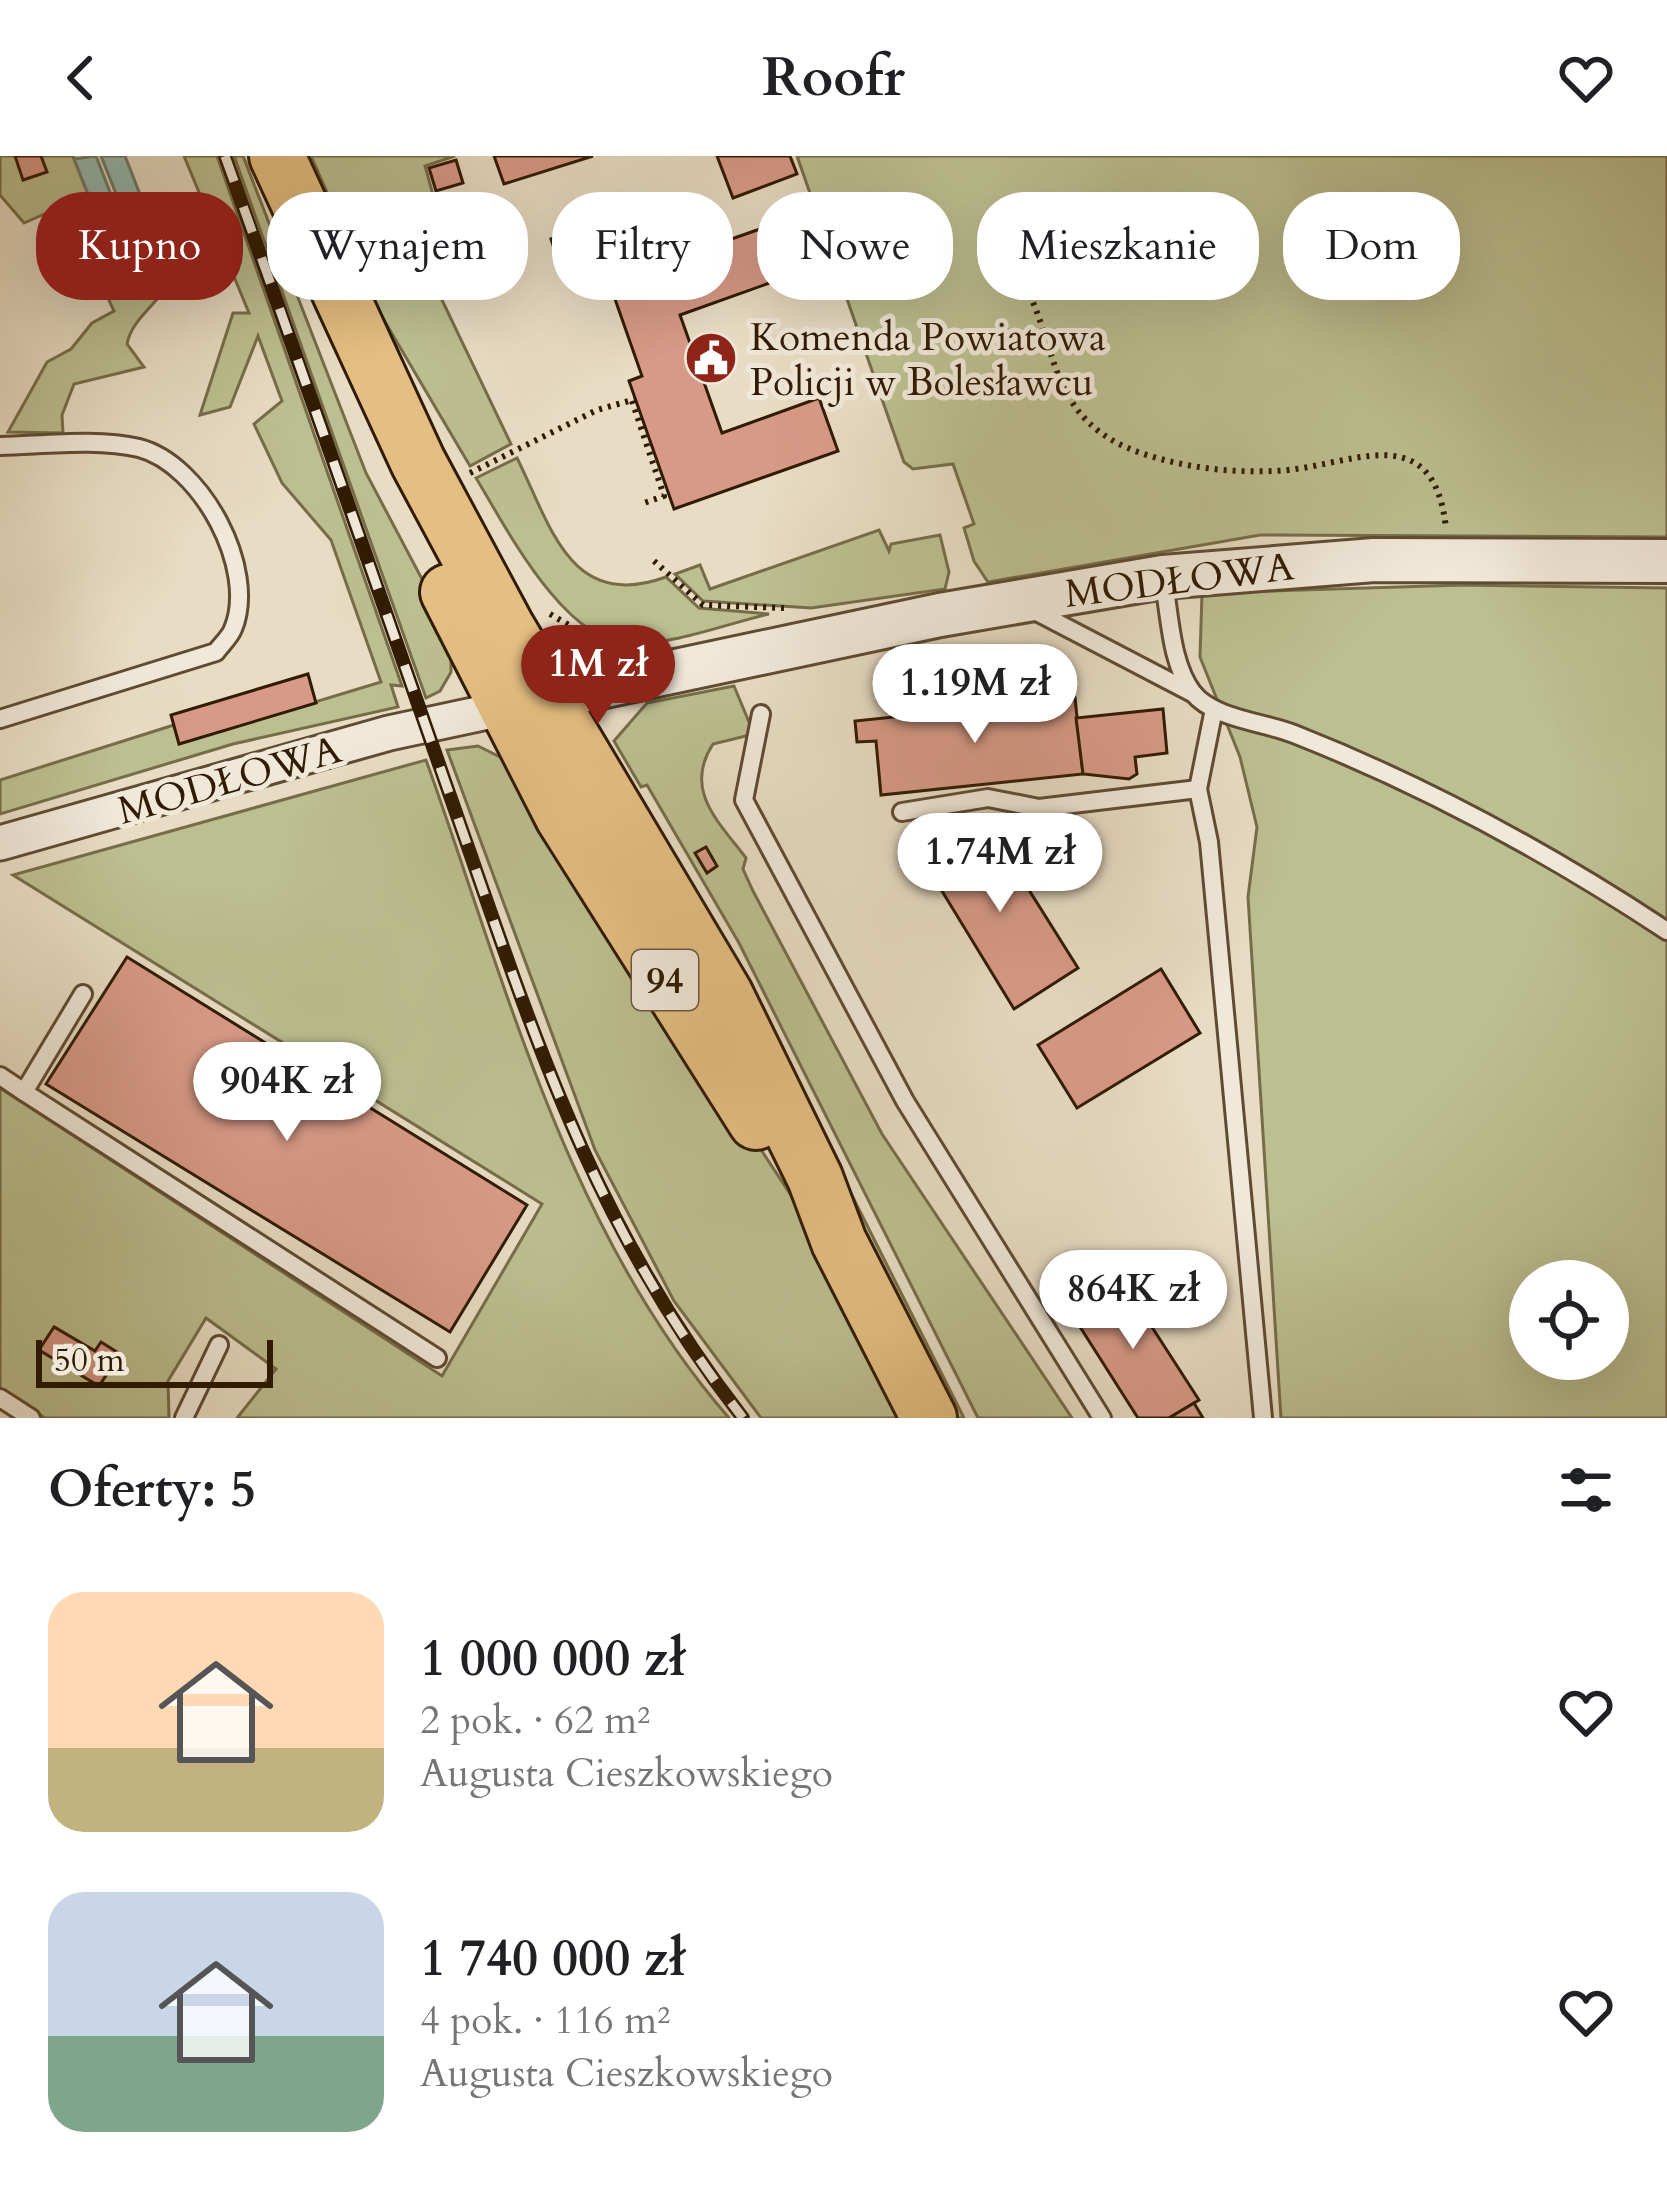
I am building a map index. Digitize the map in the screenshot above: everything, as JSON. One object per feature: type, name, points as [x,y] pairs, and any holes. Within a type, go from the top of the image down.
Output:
[{"type":"main road","name":"94","points":[[254,156],[319,334],[527,703],[725,994],[815,1178],[839,1243],[929,1418]]},
{"type":"main road","name":"94","points":[[277,156],[527,703]]},
{"type":"street","name":"MODŁOWA","points":[[0,843],[389,733],[1014,601],[1163,577],[1351,561],[1667,561]]},
{"type":"lane","points":[[0,446],[141,448],[187,475],[216,514],[231,552],[237,593],[233,629],[216,652],[0,718]]},
{"type":"lane","points":[[1163,577],[1179,664],[1194,694]]},
{"type":"lane","points":[[1014,601],[1194,694],[1214,709],[1345,755],[1480,818],[1574,870],[1667,931]]},
{"type":"lane","points":[[1214,709],[1198,789],[1208,842],[1263,1418]]},
{"type":"lane","points":[[761,714],[744,800],[905,1101],[1102,1418]]},
{"type":"lane","points":[[902,812],[988,798],[1039,808],[1198,789]]},
{"type":"lane","points":[[25,1092],[82,994]]},
{"type":"lane","points":[[0,1076],[437,1358]]},
{"type":"lane","points":[[184,1418],[219,1345]]},
{"type":"lane","points":[[0,1398],[31,1418]]},
{"type":"path","points":[[1030,300],[1065,397],[1095,431],[1138,452],[1211,470],[1278,472],[1381,453],[1406,457],[1428,474],[1442,496],[1450,561]]},
{"type":"path","points":[[462,478],[597,410],[634,400],[664,496],[641,504]]},
{"type":"path","points":[[655,561],[703,605],[804,609]]},
{"type":"green space","points":[[0,156],[73,156],[87,192],[36,192],[36,218],[24,223],[0,195]]},
{"type":"green space","points":[[184,156],[217,156],[230,192],[199,192]]},
{"type":"green space","points":[[234,156],[243,156],[267,218],[267,249]]},
{"type":"green space","points":[[311,156],[455,156],[425,166],[432,192],[327,192]]},
{"type":"green space","points":[[797,156],[1667,156],[1667,537],[1260,535],[988,582],[974,561],[964,528],[974,524],[953,464],[913,469],[904,462],[847,300],[953,300],[953,192],[810,192]]},
{"type":"green space","points":[[243,230],[402,686],[391,685],[398,707],[233,744],[0,814],[0,780],[174,725],[180,743],[381,682],[331,540],[282,483],[254,424],[282,401],[258,336],[230,407],[200,415],[233,313],[249,313],[243,299]]},
{"type":"green space","points":[[109,300],[156,300],[127,344],[144,367],[74,384],[62,415],[63,433],[8,432],[47,362],[71,349],[92,323],[114,311]]},
{"type":"green space","points":[[285,300],[299,300],[366,473],[451,634],[451,672],[440,691],[426,698]]},
{"type":"green space","points":[[374,300],[442,300],[511,444],[470,466]]},
{"type":"green space","points":[[517,458],[554,535],[586,573],[607,583],[633,585],[666,577],[699,608],[769,614],[648,643],[606,639],[583,625],[540,579],[476,478]]},
{"type":"green space","points":[[879,530],[889,551],[891,544],[940,535],[949,572],[945,589],[811,608],[703,601],[675,574],[700,565],[710,589]]},
{"type":"green space","points":[[1462,585],[1667,588],[1667,1418],[1281,1418],[1248,897],[1257,827],[1240,757],[1200,657],[1202,593]]},
{"type":"green space","points":[[734,686],[754,734],[713,744],[702,776],[708,804],[746,858],[743,869],[753,891],[882,1134],[1072,1418],[978,1418],[739,943],[647,785],[641,787],[614,741],[647,703]]},
{"type":"green space","points":[[478,746],[504,759],[798,1206],[907,1418],[761,1418],[674,1301],[595,1150],[447,750]]},
{"type":"green space","points":[[426,760],[515,1019],[584,1188],[625,1269],[673,1346],[729,1418],[237,1418],[276,1369],[206,1318],[168,1381],[169,1418],[45,1418],[0,1390],[0,1088],[442,1376],[542,1204],[13,875]],"holes":[[[55,1327],[95,1351],[101,1343],[120,1355],[99,1386],[39,1350]]]},
{"type":"green space","points":[[680,891],[807,1106],[964,1418],[950,1418]]},
{"type":"water","points":[[96,156],[110,192],[87,192],[74,159]]},
{"type":"water","points":[[101,156],[125,156],[139,192],[115,192]]},
{"type":"building","points":[[15,156],[41,156],[47,172],[23,180]]},
{"type":"building","points":[[494,156],[593,156],[504,184]]},
{"type":"building","points":[[717,156],[790,156],[797,174],[733,198]]},
{"type":"building","points":[[456,160],[463,183],[436,191],[429,168]]},
{"type":"building","points":[[757,230],[757,288],[733,296],[733,238]]},
{"type":"building","points":[[615,300],[722,300],[680,315],[722,433],[819,398],[838,451],[674,509],[629,381],[642,376]]},
{"type":"building","points":[[308,674],[316,703],[179,744],[171,715]]},
{"type":"building","points":[[1075,698],[1083,774],[881,795],[876,741],[857,742],[855,721]]},
{"type":"building","points":[[1163,709],[1167,753],[1135,757],[1137,774],[1129,779],[1083,774],[1076,718]]},
{"type":"building","points":[[985,820],[1078,968],[1014,1009],[923,860]]},
{"type":"building","points":[[706,847],[717,866],[707,873],[695,853]]},
{"type":"building","points":[[127,957],[527,1205],[450,1332],[46,1084]]},
{"type":"building","points":[[1161,969],[1200,1033],[1077,1108],[1038,1045]]},
{"type":"building","points":[[1119,1276],[1199,1400],[1169,1418],[1138,1418],[1068,1308]]},
{"type":"building","points":[[54,1327],[95,1351],[101,1342],[120,1354],[99,1386],[39,1350]]},
{"type":"building","points":[[1194,1403],[1203,1418],[1169,1418]]},
{"type":"railway","points":[[225,156],[507,958],[568,1117],[643,1269],[743,1418]]},
{"type":"place","name":"Komenda Powiatowa Policji w Bolesławcu","points":[[711,358]]}]
